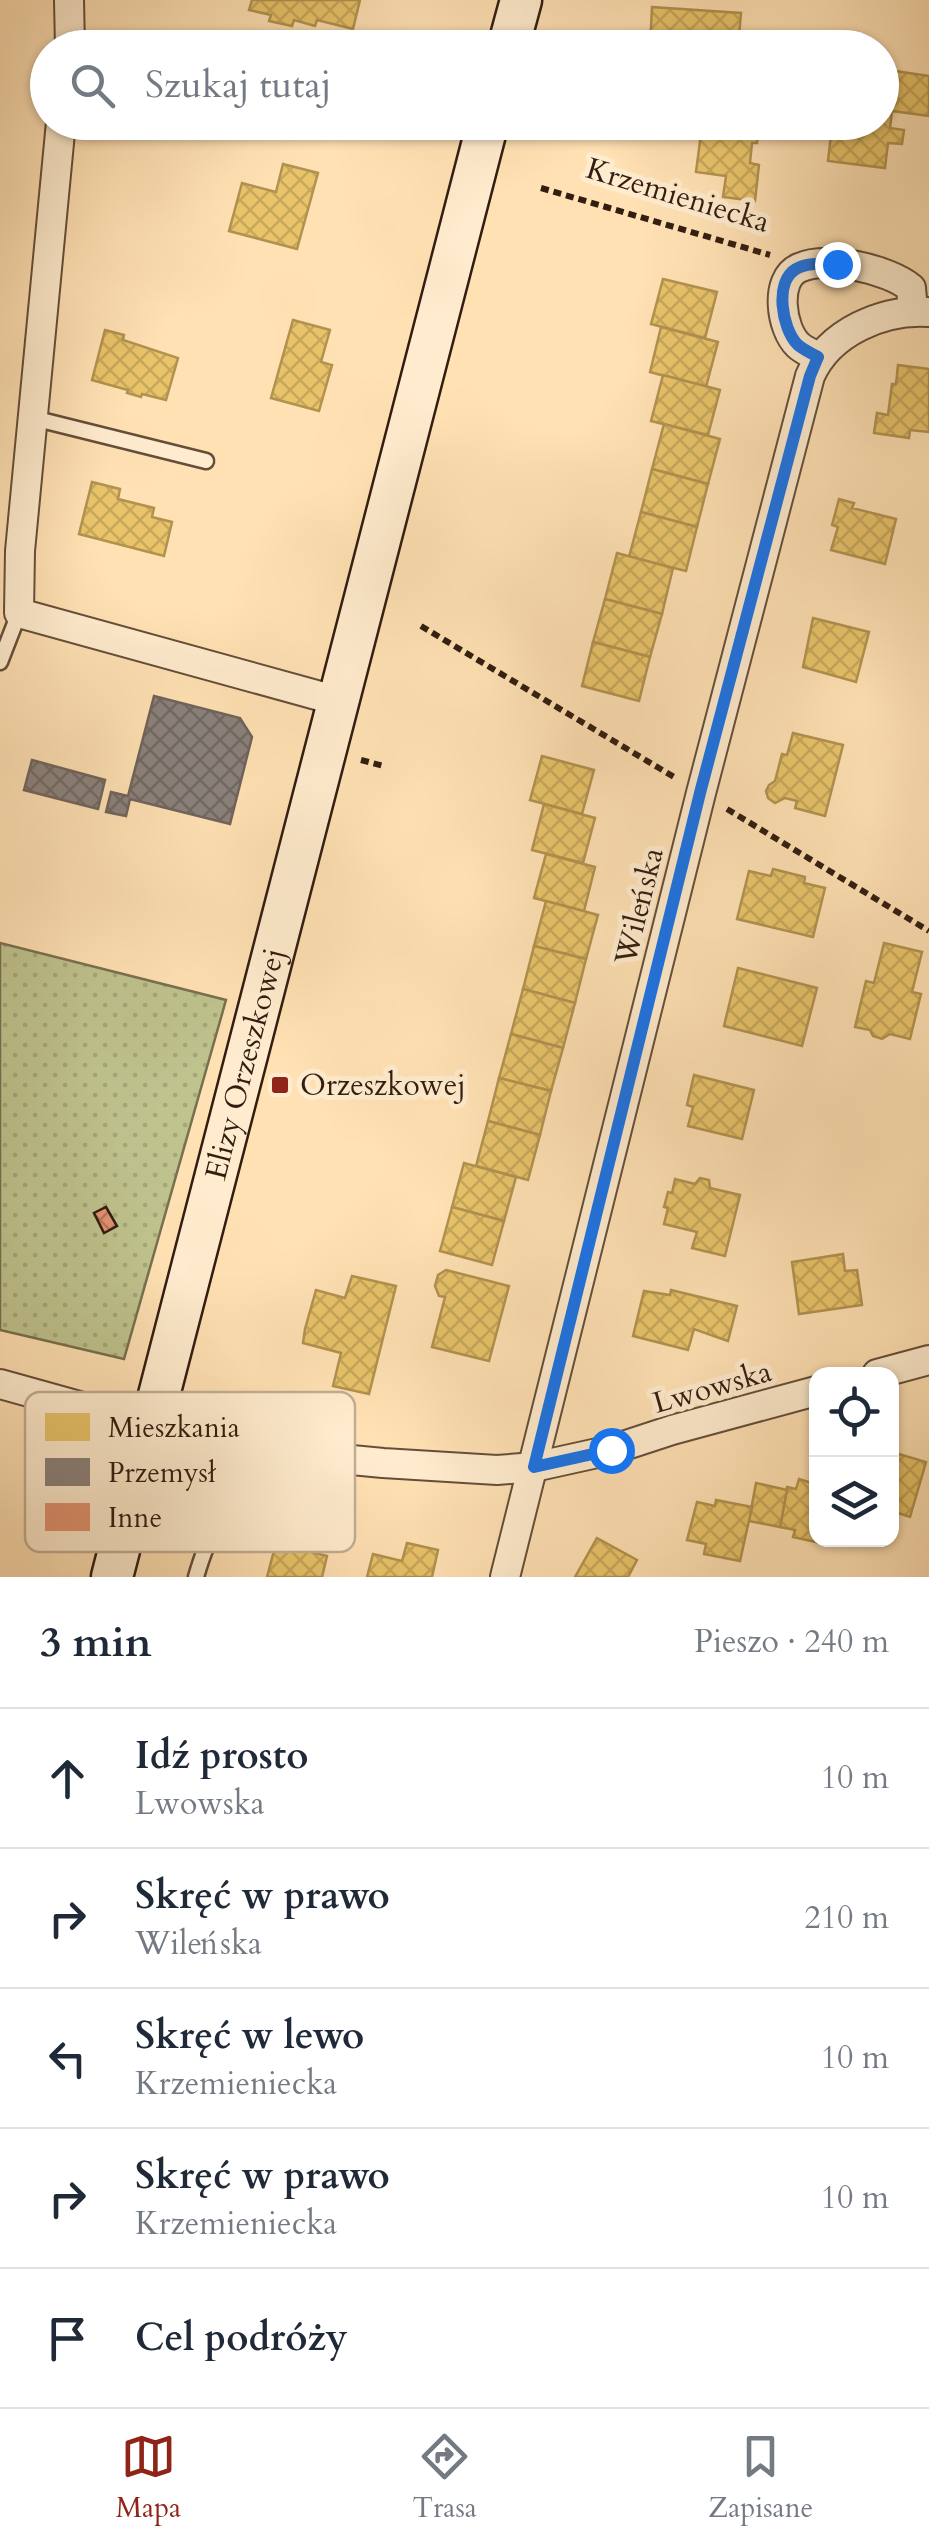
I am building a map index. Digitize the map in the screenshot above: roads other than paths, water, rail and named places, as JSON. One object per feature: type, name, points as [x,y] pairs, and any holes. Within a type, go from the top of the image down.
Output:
[{"type":"street","points":[[68,0],[69,30]]},
{"type":"street","points":[[513,30],[521,0]]},
{"type":"street","points":[[60,140],[20,551],[9,611],[338,701]]},
{"type":"street","name":"Elizy Orzeszkowej","points":[[160,1392],[483,140]]},
{"type":"street","name":"Krzemieniecka","points":[[818,357],[799,346],[785,323],[783,294],[796,269],[837,264],[879,270],[911,288],[921,312]]},
{"type":"street","points":[[818,357],[872,319],[921,312]]},
{"type":"street","name":"Wileńska","points":[[506,1577],[700,793],[818,357]]},
{"type":"street","points":[[899,1368],[929,1360]]},
{"type":"street","points":[[0,1384],[29,1392]]},
{"type":"street","name":"Lwowska","points":[[355,1460],[497,1470],[534,1467],[611,1450],[809,1393]]},
{"type":"street","name":"Elizy Orzeszkowej","points":[[112,1577],[118,1552]]},
{"type":"lane","points":[[33,418],[206,461]]},
{"type":"lane","points":[[0,662],[9,611]]},
{"type":"lane","points":[[196,1577],[203,1552]]},
{"type":"place","name":"Orzeszkowej","points":[[280,1085]]}]
